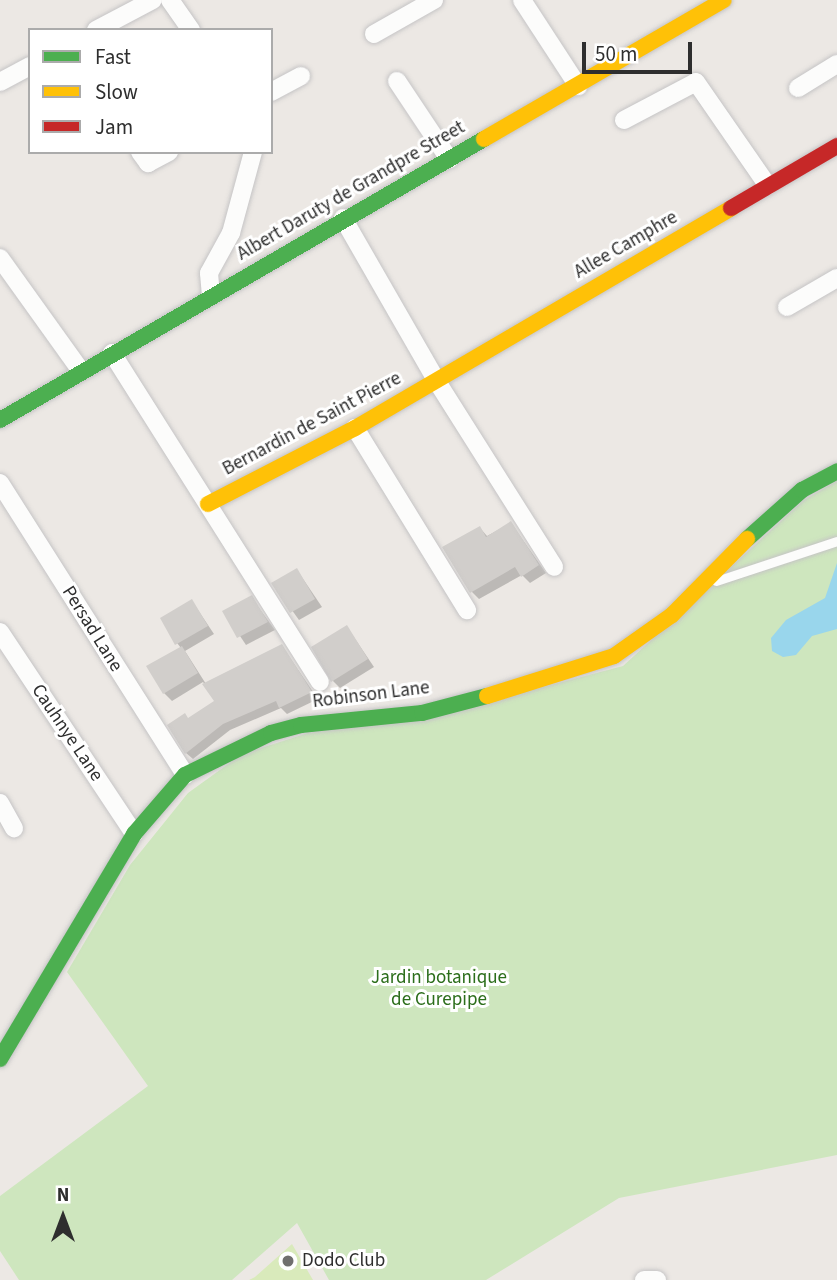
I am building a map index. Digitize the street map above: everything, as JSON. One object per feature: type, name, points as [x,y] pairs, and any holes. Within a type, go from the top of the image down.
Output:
[{"type":"street","points":[[100,28],[153,0]]},
{"type":"street","points":[[170,0],[190,28]]},
{"type":"street","points":[[374,34],[434,0]]},
{"type":"street","points":[[522,0],[578,86]]},
{"type":"street","name":"Albert Daruty de Grandpre Street","points":[[0,420],[343,218],[578,86],[724,0]]},
{"type":"street","points":[[798,88],[837,64]]},
{"type":"street","points":[[0,82],[28,67]]},
{"type":"street","points":[[273,91],[302,76]]},
{"type":"street","points":[[397,81],[449,159]]},
{"type":"street","points":[[624,120],[696,82],[768,186]]},
{"type":"street","name":"Allee Camphre","points":[[436,380],[837,146]]},
{"type":"street","points":[[141,154],[148,163],[165,154]]},
{"type":"street","points":[[211,296],[209,273],[231,233],[252,154]]},
{"type":"street","points":[[343,218],[436,380],[554,567]]},
{"type":"street","points":[[0,258],[80,371]]},
{"type":"street","points":[[787,307],[837,278]]},
{"type":"street","points":[[112,353],[320,682]]},
{"type":"street","name":"Bernardin de Saint Pierre","points":[[208,504],[355,428],[436,380]]},
{"type":"street","points":[[355,428],[467,610]]},
{"type":"street","name":"Robinson Lane","points":[[0,1059],[134,834],[185,775],[271,733],[301,725],[422,713],[538,683],[614,656],[672,615],[767,519],[802,490],[837,471]]},
{"type":"street","name":"Persad Lane","points":[[0,483],[185,775]]},
{"type":"street","name":"Cauhnye Lane","points":[[0,632],[134,834]]},
{"type":"street","points":[[0,803],[14,828]]},
{"type":"street","points":[[644,1280],[657,1280]]},
{"type":"lane","points":[[707,581],[837,541]]},
{"type":"green space","name":"Jardin botanique de Curepipe","points":[[837,481],[837,1155],[619,1198],[486,1280],[329,1280],[297,1223],[232,1280],[19,1280],[0,1251],[0,1196],[148,1086],[67,972],[130,865],[188,793],[242,754],[308,733],[436,715],[623,666],[804,500]]},
{"type":"green space","name":"Dodo Club","points":[[292,1244],[313,1280],[249,1280],[255,1277]]},
{"type":"water","points":[[837,563],[837,629],[812,636],[796,655],[783,657],[772,651],[771,638],[786,620],[825,598]]},
{"type":"building","points":[[511,521],[539,565],[521,577],[515,567],[470,593],[442,547],[480,526],[486,537]]},
{"type":"building","points":[[297,568],[315,599],[290,613],[271,583]]},
{"type":"building","points":[[252,595],[268,622],[237,638],[222,611]]},
{"type":"building","points":[[192,599],[208,626],[175,645],[160,618]]},
{"type":"building","points":[[347,625],[368,659],[331,682],[311,647]]},
{"type":"building","points":[[282,644],[312,692],[279,708],[276,701],[223,724],[185,754],[167,725],[185,713],[188,718],[214,701],[202,684]]},
{"type":"building","points":[[182,646],[198,673],[163,694],[146,666]]},
{"type":"traffic: fast","points":[[0,420],[484,139]]},
{"type":"traffic: fast","points":[[747,539],[802,490],[837,471]]},
{"type":"traffic: fast","points":[[0,1059],[134,834],[185,775],[271,733],[301,725],[422,713],[487,696]]},
{"type":"traffic: slow","points":[[484,139],[724,0]]},
{"type":"traffic: slow","points":[[208,504],[355,428],[731,208]]},
{"type":"traffic: slow","points":[[487,696],[614,656],[672,615],[747,539]]},
{"type":"traffic: jam","points":[[731,208],[837,146]]},
{"type":"place","name":"Dodo Club","points":[[288,1261]]}]
